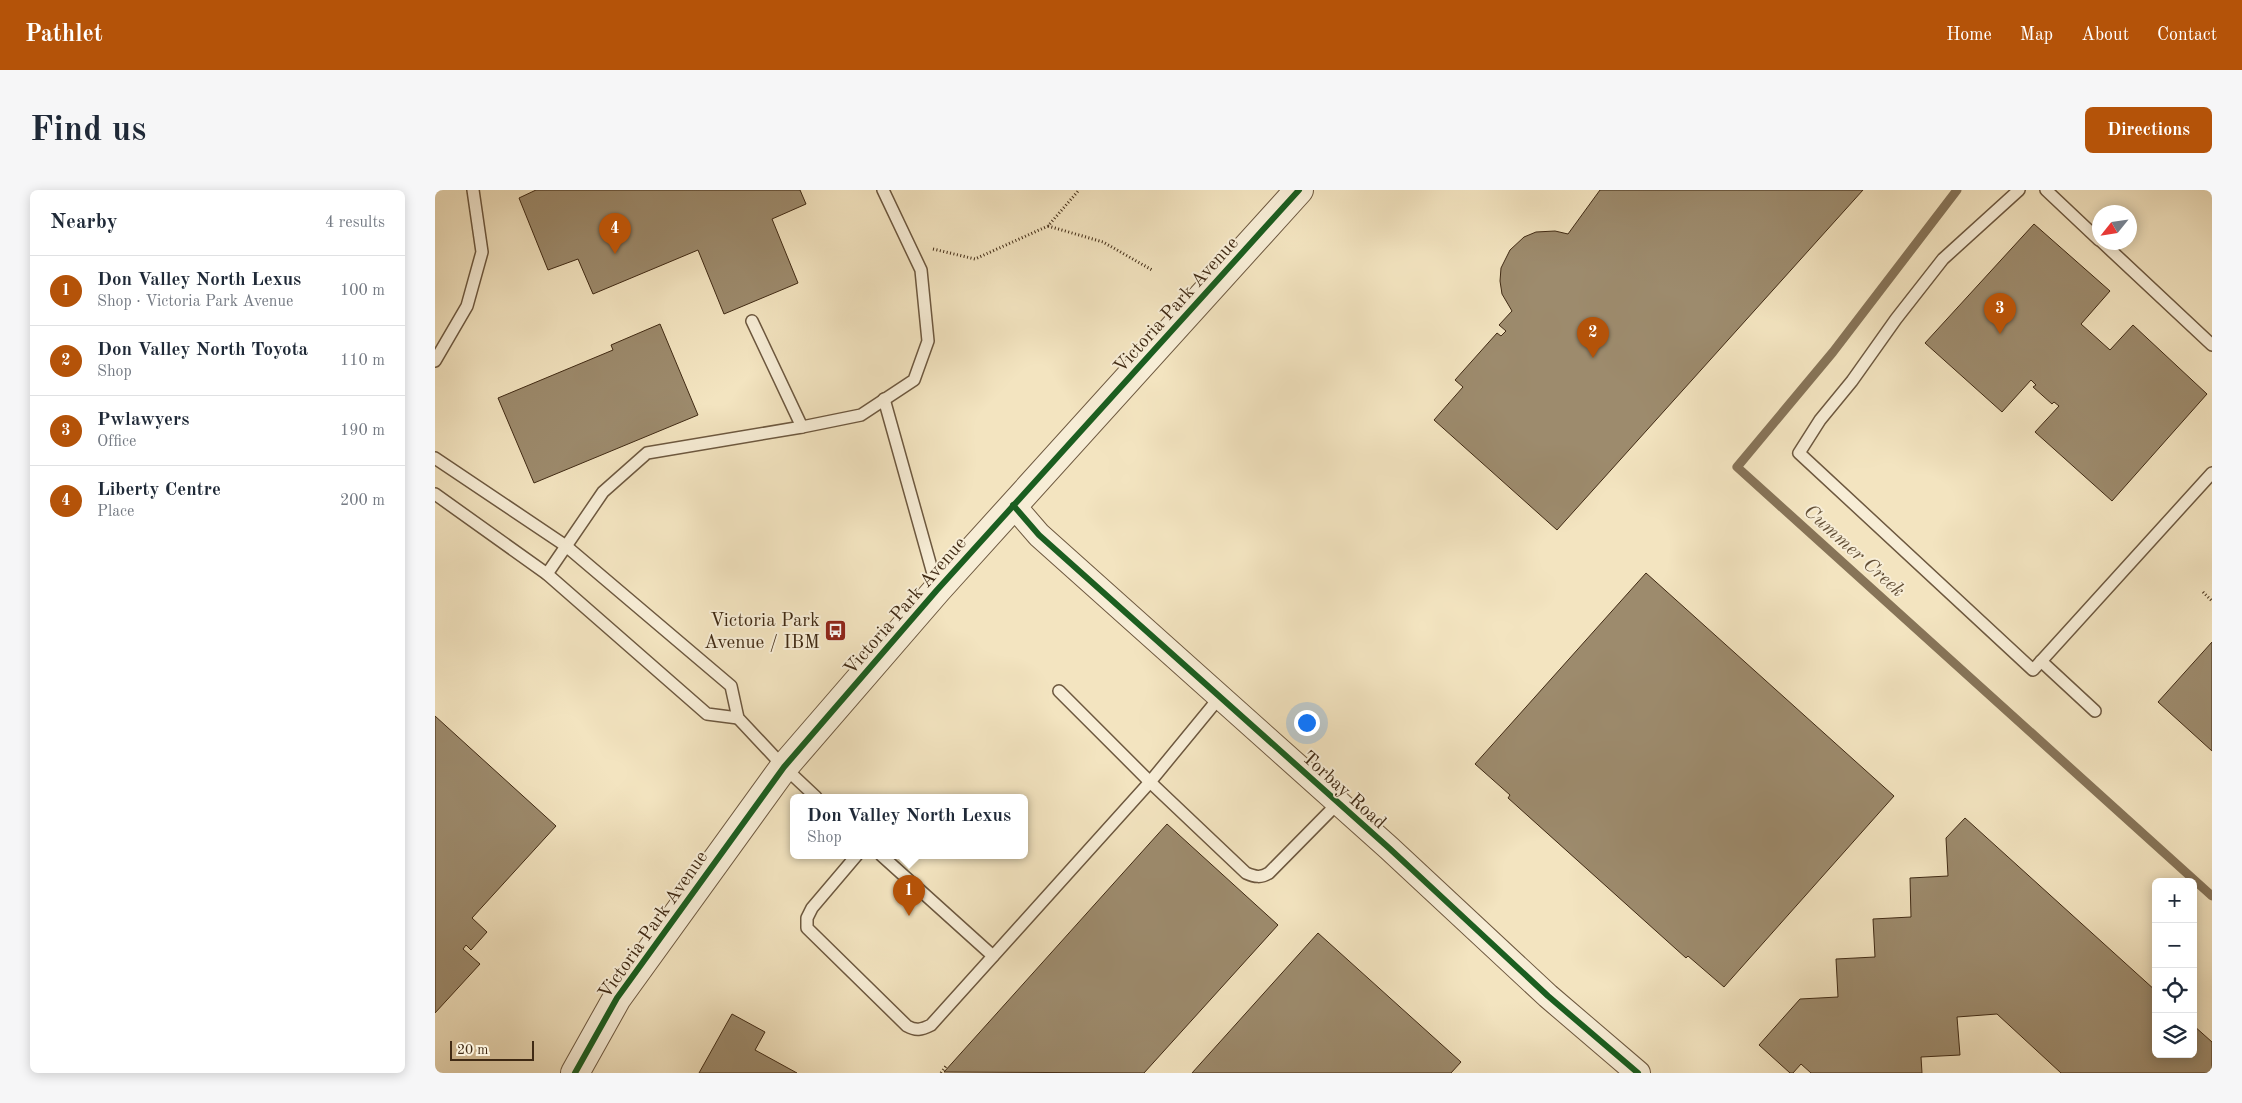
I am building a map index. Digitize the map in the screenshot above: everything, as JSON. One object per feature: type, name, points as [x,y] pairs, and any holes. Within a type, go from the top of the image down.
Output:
[{"type":"street","name":"Victoria Park Avenue","points":[[575,1073],[617,998],[784,767],[937,590],[1299,190]]},
{"type":"street","name":"Torbay Road","points":[[1013,505],[1039,535],[1338,803],[1548,996],[1638,1073]]},
{"type":"lane","points":[[435,361],[467,306],[481,252],[473,190]]},
{"type":"lane","points":[[547,574],[603,492],[647,453],[861,415],[914,380],[928,342],[921,270],[883,190]]},
{"type":"lane","points":[[2019,190],[1943,259],[1896,319],[1852,381],[1820,420],[1799,453],[2033,670],[2212,473]]},
{"type":"lane","points":[[2046,190],[2092,233]]},
{"type":"lane","points":[[2111,250],[2212,345]]},
{"type":"lane","points":[[752,321],[802,427]]},
{"type":"lane","points":[[884,399],[937,590]]},
{"type":"lane","points":[[435,458],[566,546],[731,686],[739,718],[784,767],[813,794]]},
{"type":"lane","points":[[435,494],[547,574],[707,714],[739,718]]},
{"type":"lane","points":[[2041,661],[2095,711]]},
{"type":"lane","points":[[1059,691],[1150,782],[1246,873],[1262,877],[1269,874],[1338,803]]},
{"type":"lane","points":[[854,859],[812,908],[807,918],[807,928],[907,1026],[915,1030],[931,1025],[1150,782],[1219,698]]},
{"type":"lane","points":[[885,859],[993,956]]},
{"type":"path","points":[[908,243],[975,259],[1048,226],[1079,190]]},
{"type":"path","points":[[1048,226],[1103,242],[1152,270]]},
{"type":"path","points":[[2203,592],[2212,601]]},
{"type":"path","points":[[941,1073],[946,1066]]},
{"type":"building","points":[[536,190],[800,190],[806,204],[772,219],[798,283],[724,314],[698,250],[593,294],[578,259],[548,270],[519,198]]},
{"type":"building","points":[[1600,190],[1863,190],[1557,530],[1434,420],[1463,387],[1455,380],[1497,333],[1501,336],[1506,331],[1499,325],[1512,311],[1502,294],[1500,281],[1501,268],[1510,250],[1524,237],[1536,232],[1555,231],[1568,234]]},
{"type":"building","points":[[2034,224],[2110,291],[2081,324],[2110,350],[2133,325],[2207,394],[2112,501],[2035,432],[2059,406],[2054,402],[2052,404],[2033,387],[2036,385],[2031,380],[2002,412],[1925,343]]},
{"type":"building","points":[[660,324],[698,415],[534,483],[498,398],[613,350],[611,345]]},
{"type":"building","points":[[1646,573],[1894,796],[1724,987],[1688,956],[1686,958],[1508,798],[1510,795],[1475,764]]},
{"type":"building","points":[[2212,642],[2212,751],[2158,702]]},
{"type":"building","points":[[435,716],[556,826],[472,918],[487,932],[471,950],[466,945],[463,949],[480,964],[435,1013]]},
{"type":"building","points":[[1965,818],[2152,987],[2152,1058],[2197,1058],[2197,1029],[2212,1042],[2212,1073],[2061,1073],[1997,1014],[1957,1017],[1960,1055],[1921,1057],[1922,1073],[1811,1073],[1801,1064],[1793,1073],[1790,1073],[1759,1045],[1800,999],[1838,997],[1836,959],[1875,957],[1873,919],[1911,917],[1910,878],[1948,876],[1946,838]]},
{"type":"building","points":[[1167,824],[1278,925],[1144,1073],[944,1072]]},
{"type":"building","points":[[1318,933],[1461,1062],[1451,1073],[1192,1073]]},
{"type":"building","points":[[732,1014],[765,1032],[755,1050],[797,1073],[699,1073]]},
{"type":"waterway","name":"Cummer Creek","points":[[1957,190],[1833,352],[1737,467],[2212,896]]},
{"type":"cycle path","points":[[575,1073],[617,998],[784,767],[937,590],[1299,190]]},
{"type":"cycle path","points":[[1013,505],[1039,535],[1389,848],[1548,996],[1638,1073]]},
{"type":"place","name":"Liberty Centre","points":[[615,254]]},
{"type":"place","name":"Pwlawyers","points":[[2000,334]]},
{"type":"place","name":"Don Valley North Toyota","points":[[1593,358]]},
{"type":"place","name":"Victoria Park Avenue / IBM","points":[[836,630]]},
{"type":"place","name":"Don Valley North Lexus","points":[[909,916]]}]
